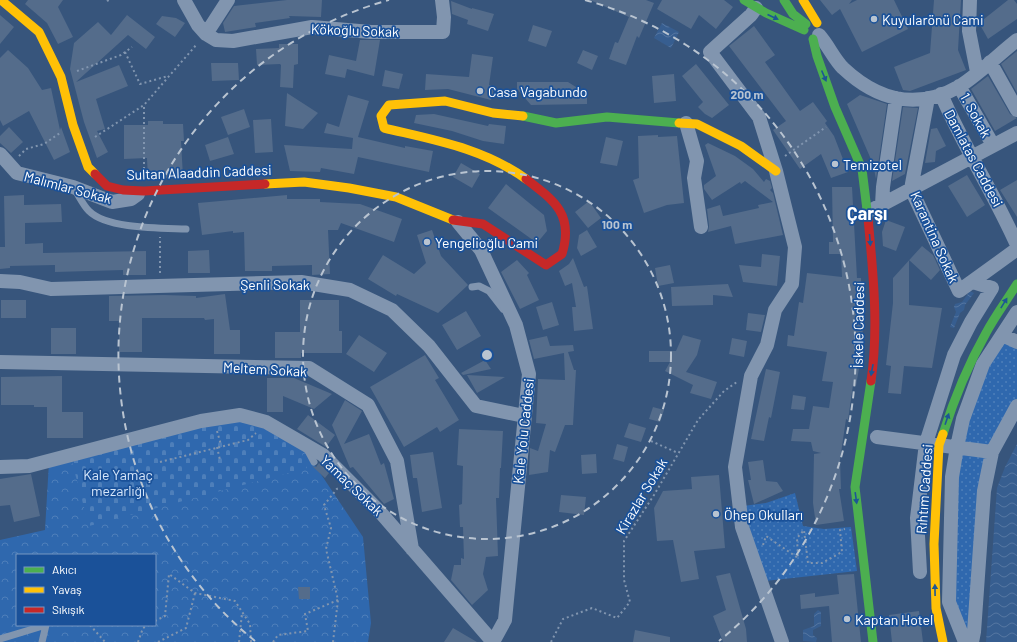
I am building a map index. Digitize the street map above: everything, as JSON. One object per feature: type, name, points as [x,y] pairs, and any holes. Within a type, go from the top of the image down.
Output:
[{"type":"street","name":"Sultan Alaaddin Caddesi","points":[[1,0],[39,32],[61,77],[73,125],[88,167],[107,186],[123,190],[144,185],[304,182],[349,188],[396,197],[458,222]]},
{"type":"street","points":[[184,0],[198,25],[206,34],[228,0]]},
{"type":"street","name":"Kökoğlu Sokak","points":[[206,34],[216,40],[233,41],[312,27],[371,32],[443,32],[444,17],[442,0]]},
{"type":"street","points":[[784,0],[793,14],[805,27],[806,36],[816,32]]},
{"type":"street","points":[[803,0],[816,32]]},
{"type":"street","points":[[970,0],[969,31],[977,72]]},
{"type":"street","points":[[782,642],[742,527],[735,467],[751,376],[767,345],[775,310],[792,284],[795,247],[775,167],[759,117],[710,52],[751,15],[750,4],[805,27]]},
{"type":"street","points":[[805,27],[811,22],[816,32],[842,67],[871,90],[896,98],[912,101],[941,94],[959,86],[1017,40]]},
{"type":"street","name":"İskele Caddesi","points":[[816,32],[820,65],[862,169],[868,212],[873,276],[874,356],[855,487],[873,642]]},
{"type":"street","points":[[990,62],[1017,110]]},
{"type":"street","name":"1. Sokak","points":[[959,86],[993,145]]},
{"type":"street","name":"Damlatas Caddesi","points":[[941,94],[971,157],[998,204],[1017,245]]},
{"type":"street","points":[[882,205],[883,187],[896,98]]},
{"type":"street","name":"Karantina Sokak","points":[[928,98],[912,189],[959,292],[973,282],[992,288],[954,355],[933,444]]},
{"type":"street","points":[[458,222],[483,224],[546,265],[562,254],[568,232],[560,209],[541,189],[487,156],[448,144],[384,128],[381,116],[389,105],[445,101],[493,113],[526,116],[556,123],[607,117],[697,124],[741,146],[775,167]]},
{"type":"street","points":[[686,123],[697,161],[694,178],[701,227]]},
{"type":"street","points":[[868,212],[1017,133]]},
{"type":"street","name":"Malımlar Sokak","points":[[0,154],[9,170],[73,187],[112,202],[131,198],[144,185]]},
{"type":"street","name":"Kale Yolu Caddesi","points":[[458,222],[481,250],[516,325],[529,374],[505,620],[493,642]]},
{"type":"street","points":[[973,282],[1017,249]]},
{"type":"street","name":"Şenli Sokak","points":[[0,281],[20,282],[51,289],[301,282],[350,290],[392,310],[429,346],[476,406],[524,416]]},
{"type":"street","name":"Rıhtım Caddesi","points":[[943,642],[936,608],[933,444],[968,367],[986,332],[1017,284]]},
{"type":"street","points":[[964,642],[949,602],[952,477],[963,419],[983,364],[1017,312]]},
{"type":"street","points":[[1002,335],[1017,342]]},
{"type":"street","name":"Meltem Sokak","points":[[0,362],[309,368],[368,405],[397,461],[412,549]]},
{"type":"street","points":[[972,642],[974,632],[984,491],[992,452],[1017,406]]},
{"type":"street","name":"Yamaç Sokak","points":[[0,467],[29,466],[201,421],[240,415],[266,422],[323,455],[381,512],[493,642]]},
{"type":"street","points":[[877,437],[992,452]]},
{"type":"street","points":[[920,572],[917,518],[933,444]]},
{"type":"street","points":[[505,620],[507,642]]},
{"type":"lane","points":[[73,187],[89,211],[110,222],[160,228],[186,229]]},
{"type":"lane","points":[[472,287],[479,286],[489,291],[516,325]]},
{"type":"lane","points":[[303,443],[314,462]]},
{"type":"lane","points":[[0,639],[43,626]]},
{"type":"lane","points":[[42,642],[46,626]]},
{"type":"path","points":[[80,146],[144,105],[206,34]]},
{"type":"path","points":[[61,77],[121,55],[132,47]]},
{"type":"path","points":[[125,52],[140,84],[170,76]]},
{"type":"path","points":[[144,105],[144,185]]},
{"type":"path","points":[[9,170],[26,150],[44,144],[73,125]]},
{"type":"path","points":[[775,167],[829,125]]},
{"type":"path","points":[[160,232],[160,275]]},
{"type":"path","name":"Kirazlar Sokak","points":[[552,642],[563,619],[592,608],[617,618],[630,602],[624,580],[624,541],[698,420],[724,391],[734,383],[751,376]]},
{"type":"path","points":[[160,462],[221,445],[248,440],[266,422]]},
{"type":"path","points":[[217,428],[221,445]]},
{"type":"path","points":[[651,441],[678,453]]},
{"type":"path","points":[[217,447],[220,460]]},
{"type":"path","points":[[332,642],[338,600],[326,549],[331,528],[324,505],[337,489],[334,484]]},
{"type":"path","points":[[756,566],[766,536],[798,558],[797,538],[804,530],[808,563],[822,563],[842,552],[840,530],[845,529],[848,536]]},
{"type":"path","points":[[156,621],[165,616],[169,574],[195,594],[234,601],[250,624],[251,642]]},
{"type":"path","points":[[158,642],[186,628],[195,594]]},
{"type":"path","points":[[273,642],[278,634],[308,631],[305,614],[338,600]]},
{"type":"path","points":[[239,642],[242,612]]},
{"type":"path","points":[[91,626],[106,642]]},
{"type":"path","points":[[138,642],[143,628],[147,626]]},
{"type":"green space","points":[[1003,337],[1017,344],[1017,402],[991,450],[959,445],[965,420]]},
{"type":"green space","points":[[243,417],[302,446],[363,537],[371,623],[368,642],[0,642],[0,540],[45,530],[49,462]]},
{"type":"green space","name":"Kale Yamaç mezarlığı","points":[[241,418],[300,448],[307,468],[89,526],[71,458]]},
{"type":"green space","points":[[958,449],[990,454],[971,642],[950,602]]},
{"type":"green space","points":[[795,493],[803,526],[824,529],[851,527],[857,571],[765,581],[743,506],[766,503]]},
{"type":"water","points":[[662,23],[679,32],[671,48],[654,38]]},
{"type":"water","points":[[970,291],[974,293],[965,305],[964,310],[960,313],[954,328],[950,327],[956,312],[954,307],[955,304],[962,302]]},
{"type":"water","points":[[1017,444],[1017,642],[986,642],[997,488],[1005,467]]},
{"type":"water","points":[[818,610],[821,612],[821,626],[813,630],[813,635],[817,638],[816,642],[803,641],[803,630],[814,626],[814,614]]},
{"type":"building","points":[[28,0],[63,0],[58,7],[73,37],[58,44],[47,23],[25,4]]},
{"type":"building","points":[[287,0],[322,0],[321,17],[289,16],[290,18],[255,23],[256,27],[225,32],[223,23],[234,6]]},
{"type":"building","points":[[590,0],[646,0],[654,3],[639,38],[637,36],[626,65],[609,59],[615,42],[618,43],[629,17]]},
{"type":"building","points":[[662,0],[724,0],[733,7],[716,29],[699,15],[691,29],[657,9]]},
{"type":"building","name":"Kuyularönü Cami","points":[[820,0],[852,0],[849,4],[857,0],[894,0],[908,29],[862,52],[840,9],[832,15]]},
{"type":"building","points":[[934,0],[961,0],[958,50],[966,70],[910,91],[903,90],[894,67],[930,53]]},
{"type":"building","points":[[1008,0],[1014,0],[1017,4],[1017,19],[988,39],[979,23]]},
{"type":"building","points":[[451,1],[472,9],[494,14],[488,31],[467,24],[468,20],[452,14]]},
{"type":"building","points":[[0,15],[14,27],[0,44]]},
{"type":"building","points":[[127,15],[155,37],[146,49],[128,35],[76,82],[119,65],[128,86],[96,99],[105,129],[97,131],[108,152],[97,158],[84,122],[70,69],[74,43],[98,22],[111,35]]},
{"type":"building","points":[[162,16],[176,18],[185,23],[175,37],[156,24]]},
{"type":"building","points":[[533,25],[552,31],[546,47],[528,41]]},
{"type":"building","points":[[754,26],[775,55],[765,62],[800,111],[813,102],[827,121],[825,123],[834,136],[848,172],[831,178],[821,154],[800,169],[773,130],[786,121],[729,46]]},
{"type":"building","points":[[360,40],[380,40],[374,76],[347,69],[345,78],[325,74],[329,55],[356,61]]},
{"type":"building","points":[[279,44],[298,44],[298,64],[294,65],[293,88],[280,87],[280,64],[257,65],[256,49],[279,48]]},
{"type":"building","points":[[8,50],[28,68],[42,90],[51,88],[60,130],[61,127],[70,152],[54,160],[29,111],[3,126],[0,120],[0,58]]},
{"type":"building","points":[[583,50],[598,56],[592,70],[577,63]]},
{"type":"building","points":[[1017,51],[1017,93],[1001,64]]},
{"type":"building","points":[[472,54],[493,57],[489,85],[495,87],[491,100],[448,89],[425,90],[426,74],[469,77]]},
{"type":"building","points":[[211,63],[238,63],[239,80],[212,81]]},
{"type":"building","points":[[696,64],[729,105],[712,118],[698,107],[703,102],[682,76]]},
{"type":"building","points":[[385,70],[403,74],[399,89],[382,86]]},
{"type":"building","points":[[674,74],[676,101],[654,103],[652,76]]},
{"type":"building","points":[[988,76],[1010,114],[1017,118],[995,131],[971,89]]},
{"type":"building","points":[[517,82],[568,82],[587,94],[587,104],[531,105],[517,89]]},
{"type":"building","points":[[287,93],[318,113],[303,129],[285,126]]},
{"type":"building","points":[[348,95],[369,101],[358,137],[405,148],[405,146],[433,151],[429,172],[358,157],[354,174],[321,168],[320,172],[290,171],[284,145],[352,149],[353,138],[324,133],[327,123],[339,127]]},
{"type":"building","points":[[860,95],[887,104],[876,179],[873,164],[847,104]]},
{"type":"building","points":[[903,107],[918,108],[905,174],[892,181]]},
{"type":"building","points":[[244,109],[250,127],[228,135],[221,117]]},
{"type":"building","points":[[434,114],[488,126],[489,124],[506,126],[504,144],[483,141],[452,131],[414,123],[416,115]]},
{"type":"building","points":[[271,119],[273,152],[255,153],[253,120]]},
{"type":"building","points":[[148,121],[163,121],[163,124],[183,124],[184,141],[181,141],[183,177],[148,179],[147,158],[124,159],[124,125],[148,125]]},
{"type":"building","points":[[9,127],[23,142],[11,153],[0,143],[0,136]]},
{"type":"building","points":[[937,128],[946,146],[936,151],[935,162],[925,163],[931,129]]},
{"type":"building","points":[[658,135],[658,137],[677,136],[684,203],[667,205],[644,213],[633,180],[639,178],[638,136]]},
{"type":"building","points":[[228,137],[234,154],[210,161],[205,145]]},
{"type":"building","points":[[606,137],[623,141],[617,166],[600,163]]},
{"type":"building","points":[[708,143],[735,156],[753,169],[764,182],[766,179],[770,181],[772,188],[770,190],[773,193],[783,235],[735,244],[731,226],[708,232],[709,226],[707,209],[720,205],[723,216],[759,208],[758,205],[773,202],[745,181],[741,184],[740,182],[712,200],[704,189],[704,185],[716,176],[705,145]]},
{"type":"building","points":[[461,163],[480,174],[472,188],[453,177]]},
{"type":"building","points":[[967,175],[985,205],[967,217],[948,186]]},
{"type":"building","points":[[1017,180],[1017,217],[1000,190]]},
{"type":"building","points":[[506,184],[544,215],[547,231],[537,243],[488,208]]},
{"type":"building","points":[[832,187],[852,187],[857,278],[861,278],[863,345],[856,386],[853,385],[848,420],[846,419],[840,460],[841,489],[839,489],[844,521],[816,525],[813,503],[814,454],[821,453],[813,451],[811,442],[791,441],[793,429],[809,429],[813,406],[829,408],[833,382],[822,381],[827,352],[787,346],[788,335],[794,336],[799,302],[803,303],[807,273],[842,277],[841,254],[829,254],[829,242],[833,242]]},
{"type":"building","points":[[24,195],[24,205],[61,204],[62,222],[25,223],[25,244],[43,243],[43,253],[146,251],[146,275],[123,275],[123,270],[55,272],[55,265],[10,266],[10,268],[0,269],[0,247],[5,247],[4,196]]},
{"type":"building","points":[[287,195],[287,199],[320,199],[320,202],[360,204],[402,219],[394,242],[341,223],[338,230],[328,230],[330,274],[312,275],[312,265],[272,266],[272,271],[245,271],[244,232],[233,233],[233,231],[202,235],[198,203]]},
{"type":"building","points":[[589,201],[601,218],[588,228],[575,212]]},
{"type":"building","points":[[886,220],[905,227],[896,251],[883,246],[882,232]]},
{"type":"building","points":[[432,230],[441,256],[468,285],[438,313],[397,294],[396,296],[368,279],[383,255],[414,274],[426,263],[417,235]]},
{"type":"building","points":[[587,230],[597,247],[581,256],[577,248],[579,235]]},
{"type":"building","points":[[922,246],[933,255],[940,270],[931,280],[909,260]]},
{"type":"building","points":[[209,250],[210,273],[188,273],[188,251]]},
{"type":"building","points":[[762,254],[780,256],[777,286],[743,282],[739,265],[761,267]]},
{"type":"building","points":[[573,258],[584,287],[587,286],[593,329],[574,331],[572,307],[576,307],[572,283],[565,286],[559,271],[569,264]]},
{"type":"building","points":[[517,260],[529,273],[527,275],[539,300],[520,309],[501,272]]},
{"type":"building","points":[[909,260],[909,305],[942,308],[932,368],[904,366],[901,394],[888,393],[891,366],[886,365],[893,303],[893,278]]},
{"type":"building","points":[[670,265],[674,283],[658,286],[655,268]]},
{"type":"building","points":[[728,284],[733,297],[713,295],[713,305],[672,306],[671,287]]},
{"type":"building","points":[[225,294],[230,330],[240,330],[240,354],[214,354],[214,319],[205,320],[204,318],[142,318],[142,352],[119,352],[119,321],[109,321],[109,296],[164,295],[196,296],[196,298]]},
{"type":"building","points":[[1,300],[26,300],[26,318],[1,318]]},
{"type":"building","points":[[300,300],[339,300],[339,331],[342,331],[342,353],[301,353],[301,358],[275,358],[275,332],[300,332]]},
{"type":"building","points":[[552,302],[559,325],[543,330],[536,307]]},
{"type":"building","points":[[466,311],[481,336],[457,350],[442,325]]},
{"type":"building","points":[[748,313],[765,315],[761,332],[746,330]]},
{"type":"building","points":[[51,328],[76,328],[76,354],[51,354]]},
{"type":"building","points":[[359,335],[387,353],[374,372],[346,354]]},
{"type":"building","points":[[683,335],[701,340],[697,355],[686,372],[717,382],[711,399],[690,393],[693,385],[665,371],[670,362],[649,362],[649,351],[676,351]]},
{"type":"building","points":[[547,336],[550,346],[573,345],[574,351],[568,352],[574,370],[576,370],[573,425],[565,425],[555,452],[550,450],[548,472],[529,475],[530,448],[538,451],[546,424],[536,423],[538,379],[565,380],[564,353],[534,359],[529,340]]},
{"type":"building","points":[[732,338],[747,341],[744,357],[729,354]]},
{"type":"building","points":[[425,355],[439,378],[435,380],[459,420],[440,432],[437,427],[404,447],[370,387]]},
{"type":"building","points":[[485,360],[491,369],[463,375],[461,373]]},
{"type":"building","points":[[766,369],[780,372],[771,418],[769,417],[764,441],[751,439]]},
{"type":"building","points":[[467,375],[505,377],[477,393]]},
{"type":"building","points":[[62,376],[62,412],[83,412],[83,438],[47,438],[47,407],[34,407],[34,405],[1,405],[1,377]]},
{"type":"building","points":[[267,378],[294,378],[332,394],[314,409],[283,396],[283,412],[267,412]]},
{"type":"building","points":[[793,395],[806,397],[804,410],[791,409]]},
{"type":"building","points":[[345,400],[362,411],[344,444],[369,434],[381,465],[384,463],[394,499],[384,504],[353,467],[350,468],[332,425]]},
{"type":"building","points":[[653,407],[664,410],[660,422],[649,419]]},
{"type":"building","points":[[308,415],[335,435],[326,447],[297,429]]},
{"type":"building","points":[[629,423],[646,428],[641,442],[624,437]]},
{"type":"building","points":[[459,429],[503,431],[499,498],[496,498],[498,556],[486,557],[483,574],[488,590],[472,605],[451,580],[454,565],[461,565],[461,558],[464,559],[463,527],[460,527],[459,505],[462,504],[463,466],[457,465]]},
{"type":"building","points":[[617,444],[628,447],[624,462],[613,459]]},
{"type":"building","points":[[433,452],[442,508],[422,512],[417,478],[413,478],[410,455]]},
{"type":"building","points":[[596,454],[597,473],[582,474],[581,455]]},
{"type":"building","points":[[763,460],[766,481],[777,482],[783,491],[754,504],[748,480],[751,480],[748,462]]},
{"type":"building","points":[[319,463],[329,473],[325,478],[312,466],[316,467]]},
{"type":"building","points":[[31,474],[40,516],[14,522],[10,505],[0,506],[0,479]]},
{"type":"building","points":[[719,475],[725,548],[694,551],[699,579],[681,582],[673,540],[657,541],[654,508],[663,491],[692,489],[691,477]]},
{"type":"building","points":[[561,495],[586,497],[584,515],[559,512]]},
{"type":"building","points":[[730,573],[746,629],[747,642],[723,642],[713,616],[726,610],[716,576]]},
{"type":"building","name":"Kaptan Hotel","points":[[854,574],[861,642],[832,642],[829,606],[801,609],[800,595],[815,593],[815,597],[839,594],[837,575]]},
{"type":"building","points":[[298,587],[310,587],[310,599],[299,599]]},
{"type":"building","points":[[919,611],[923,642],[892,642],[889,615]]},
{"type":"building","points":[[453,628],[477,642],[444,642]]},
{"type":"building","points":[[635,630],[670,637],[670,642],[633,642]]},
{"type":"traffic: fast","points":[[744,0],[766,13],[804,30]]},
{"type":"traffic: fast","points":[[784,0],[793,14],[806,24]]},
{"type":"traffic: fast","points":[[813,39],[817,56],[835,107],[862,169],[868,218]]},
{"type":"traffic: fast","points":[[523,116],[556,123],[607,117],[679,123]]},
{"type":"traffic: fast","points":[[943,434],[973,357],[997,314],[1017,284]]},
{"type":"traffic: fast","points":[[871,381],[855,487],[873,642]]},
{"type":"traffic: slow","points":[[1,0],[39,32],[61,77],[73,125],[88,167],[95,174]]},
{"type":"traffic: slow","points":[[803,0],[817,23]]},
{"type":"traffic: slow","points":[[523,116],[493,113],[445,101],[389,105],[381,116],[384,128],[440,141],[475,152],[510,168],[526,179]]},
{"type":"traffic: slow","points":[[679,123],[697,124],[741,146],[776,171]]},
{"type":"traffic: slow","points":[[265,184],[304,182],[349,188],[396,197],[453,220]]},
{"type":"traffic: slow","points":[[943,434],[939,445],[934,544],[936,608],[943,642]]},
{"type":"traffic: jam","points":[[95,174],[107,186],[123,190],[144,191],[265,184]]},
{"type":"traffic: jam","points":[[453,220],[483,224],[546,265],[562,254],[566,229],[564,219],[553,202],[526,179]]},
{"type":"traffic: jam","points":[[868,218],[875,320],[875,341],[871,381]]},
{"type":"place","name":"Kuyularönü Cami","points":[[874,19]]},
{"type":"place","name":"Casa Vagabundo","points":[[480,91]]},
{"type":"place","name":"Temizotel","points":[[835,164]]},
{"type":"place","name":"Yengelioğlu Cami","points":[[427,242]]},
{"type":"place","name":"Öhep Okulları","points":[[716,514]]},
{"type":"place","name":"Kaptan Hotel","points":[[847,619]]},
{"type":"district","name":"Çarşı","points":[[867,213]]}]
